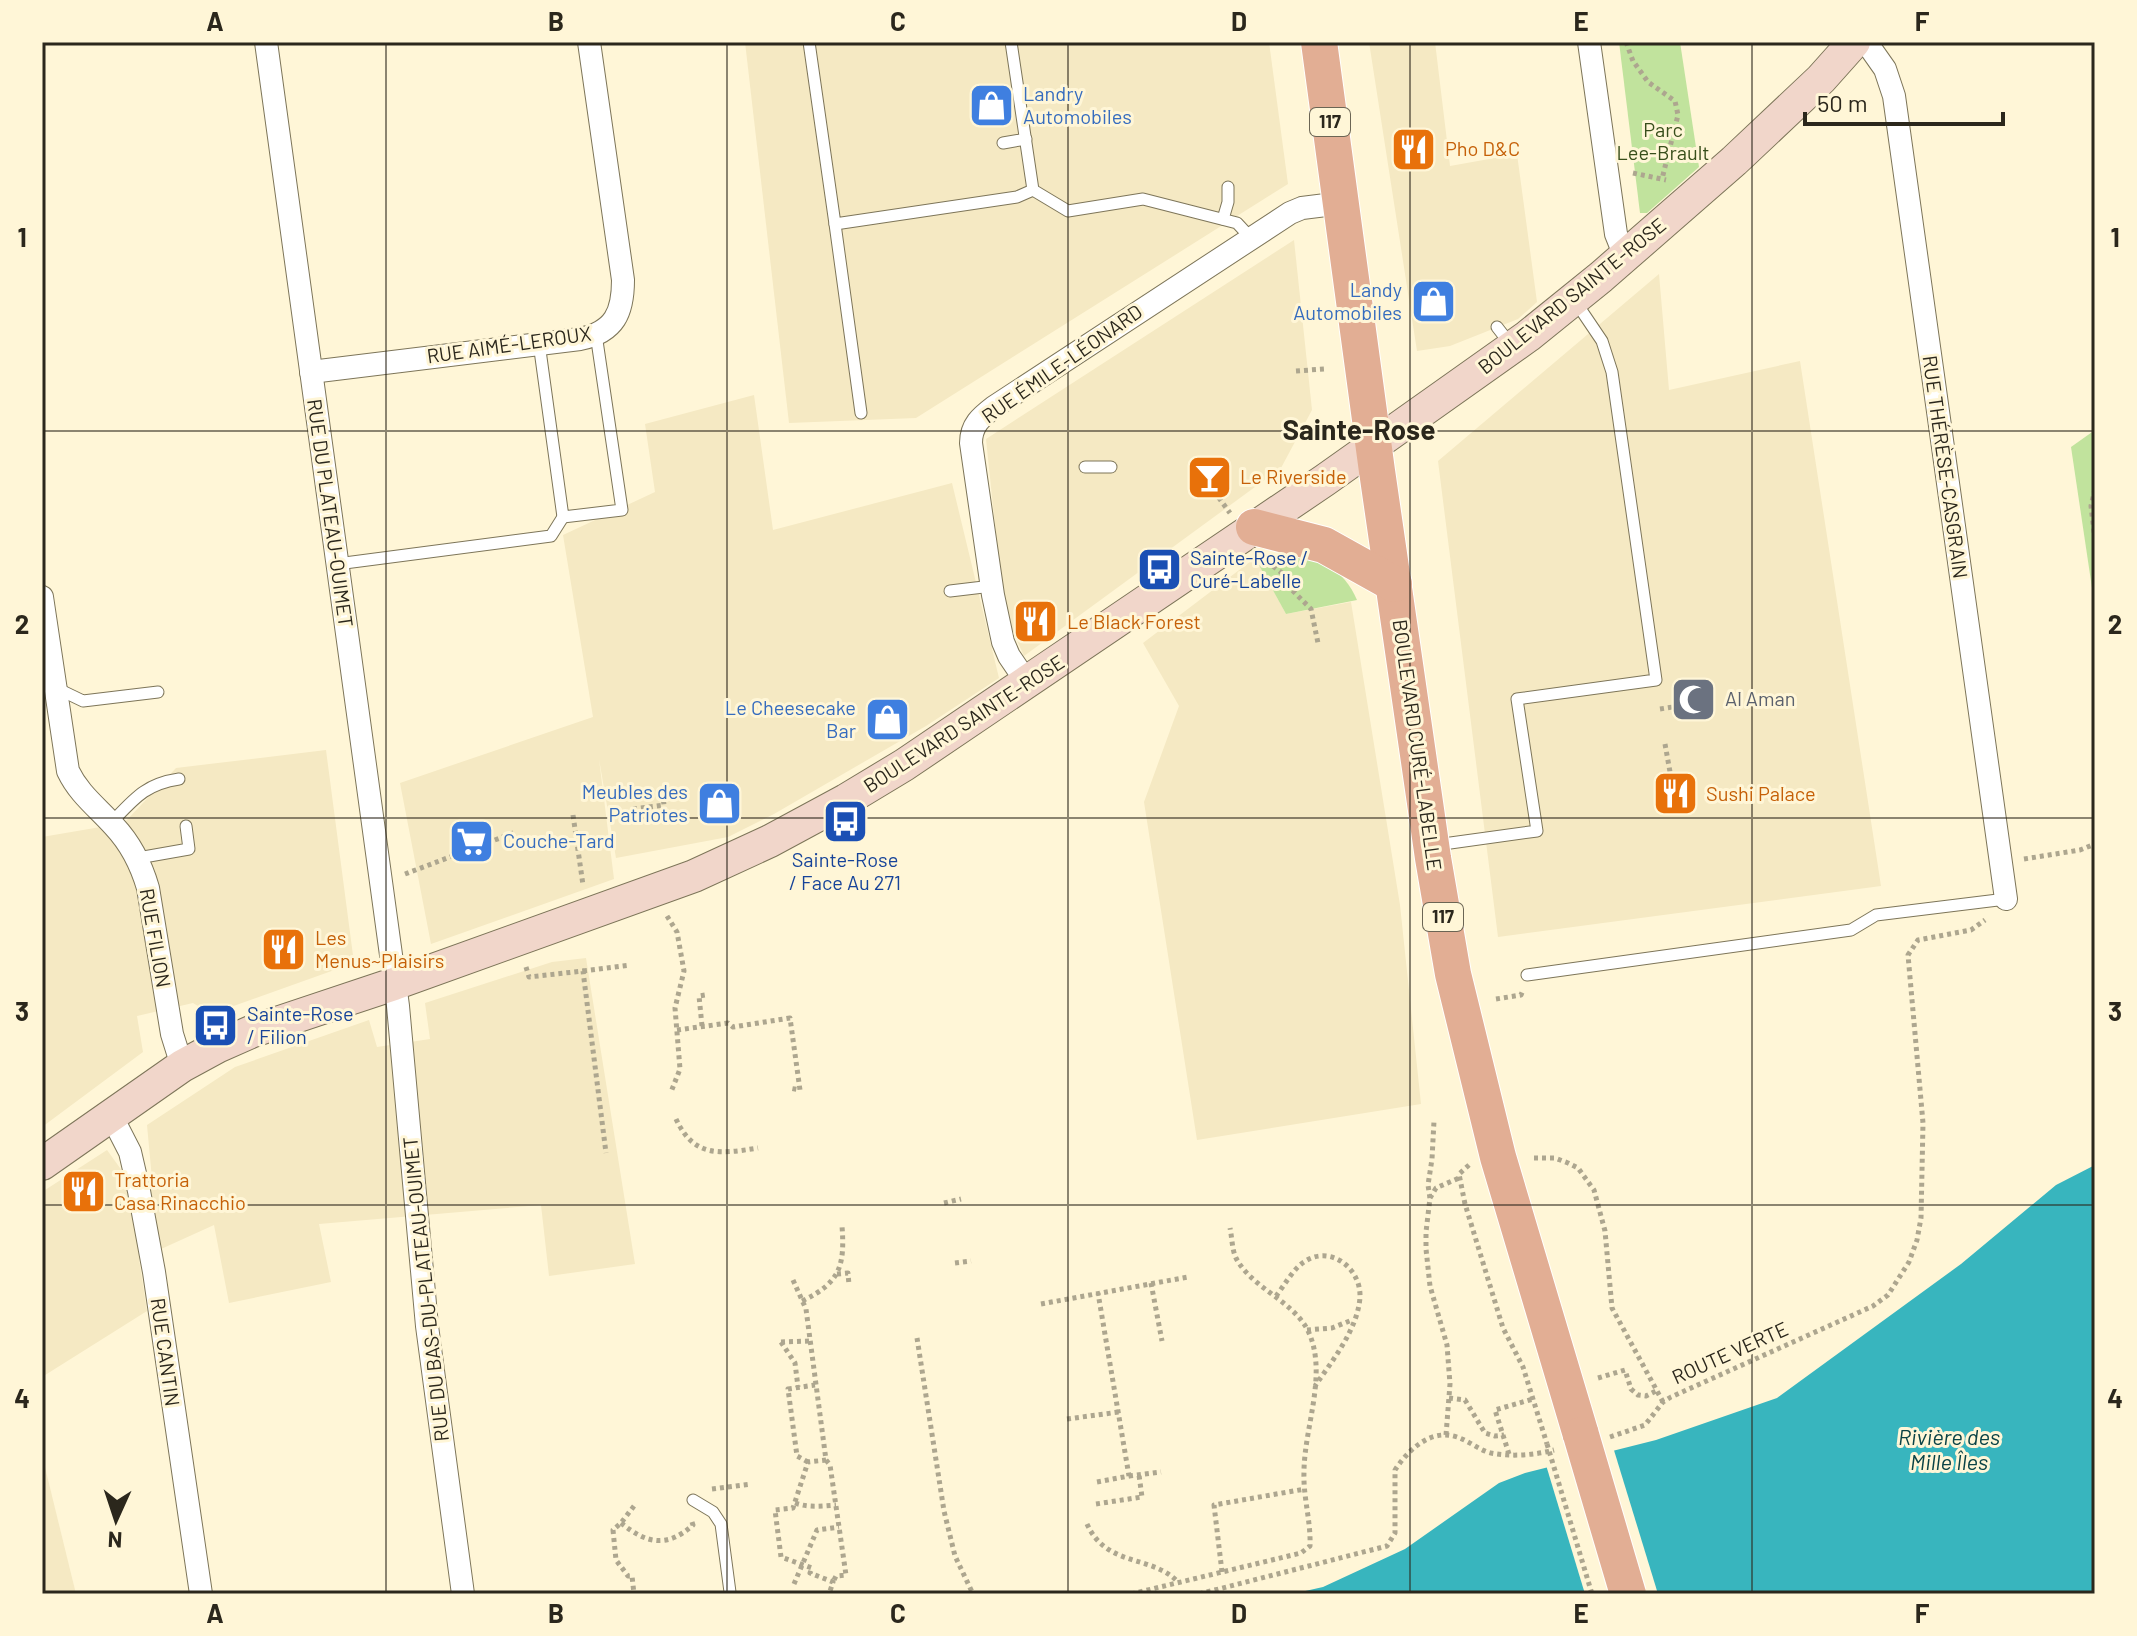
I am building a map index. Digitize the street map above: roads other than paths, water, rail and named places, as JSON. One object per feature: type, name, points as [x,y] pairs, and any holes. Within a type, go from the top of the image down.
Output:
[{"type":"main road","name":"BOULEVARD CURÉ-LABELLE","points":[[1319,42],[1373,445],[1453,974],[1474,1066],[1574,1441],[1628,1594]]},
{"type":"main road","points":[[1244,523],[1324,545],[1394,584]]},
{"type":"street","name":"RUE DU PLATEAU-OUIMET","points":[[266,42],[394,984]]},
{"type":"street","name":"RUE AIMÉ-LEROUX","points":[[311,372],[539,343],[596,334],[607,327],[620,311],[623,280],[589,42]]},
{"type":"street","points":[[1589,42],[1616,234],[1627,254]]},
{"type":"street","name":"BOULEVARD SAINTE-ROSE","points":[[42,1164],[182,1066],[217,1047],[253,1031],[664,888],[738,858],[846,800],[940,742],[1028,684],[1244,523],[1373,445],[1505,337],[1574,300],[1734,161],[1821,79],[1854,42]]},
{"type":"street","name":"RUE THÉRÈSE-CASGRAIN","points":[[1866,42],[1885,69],[1894,96],[2006,899]]},
{"type":"street","name":"RUE ÉMILE-LÉONARD","points":[[1028,684],[1003,642],[992,586],[971,443],[978,421],[994,407],[1250,237],[1302,208],[1342,203]]},
{"type":"street","name":"RUE FILION","points":[[42,597],[48,688],[68,771],[77,788],[111,823],[138,858],[148,888],[172,1034],[182,1066]]},
{"type":"street","name":"RUE DU BAS-DU-PLATEAU-OUIMET","points":[[394,984],[427,1326],[463,1594]]},
{"type":"street","name":"RUE CANTIN","points":[[111,1115],[130,1152],[139,1191],[154,1272],[201,1594]]},
{"type":"lane","points":[[809,42],[861,413]]},
{"type":"lane","points":[[1011,42],[1033,190]]},
{"type":"lane","points":[[1003,143],[1026,139]]},
{"type":"lane","points":[[1223,219],[1228,187]]},
{"type":"lane","points":[[835,224],[1017,197],[1033,190]]},
{"type":"lane","points":[[1033,190],[1068,211],[1143,199],[1237,223],[1250,237]]},
{"type":"lane","points":[[1432,846],[1537,831],[1517,699],[1656,680],[1612,372],[1602,341],[1574,300]]},
{"type":"lane","points":[[563,517],[622,510],[596,334]]},
{"type":"lane","points":[[337,564],[551,536],[563,517],[539,343]]},
{"type":"lane","points":[[1085,467],[1111,467]]},
{"type":"lane","points":[[950,591],[992,586]]},
{"type":"lane","points":[[48,688],[83,701],[158,692]]},
{"type":"lane","points":[[111,823],[146,788],[179,779]]},
{"type":"lane","points":[[138,858],[189,849],[186,826]]},
{"type":"lane","points":[[1527,975],[1851,930],[1876,915],[2006,899]]},
{"type":"lane","points":[[693,1500],[713,1512],[721,1524],[730,1592]]},
{"type":"water","name":"Rivière des Mille Îles","points":[[2095,1165],[2095,1594],[1292,1594],[1323,1587],[1405,1549],[1499,1483],[1525,1473],[1656,1440],[1777,1398],[1961,1264],[2056,1185]]},
{"type":"place","name":"Landry Automobiles","points":[[992,105]]},
{"type":"place","name":"Pho D&C","points":[[1414,149]]},
{"type":"place","name":"Landy Automobiles","points":[[1433,301]]},
{"type":"place","name":"Le Riverside","points":[[1209,477]]},
{"type":"place","name":"Sainte-Rose / Curé-Labelle","points":[[1159,570]]},
{"type":"place","name":"Le Black Forest","points":[[1036,622]]},
{"type":"place","name":"Al Aman","points":[[1694,699]]},
{"type":"place","name":"Le Cheesecake Bar","points":[[887,720]]},
{"type":"place","name":"Sushi Palace","points":[[1675,794]]},
{"type":"place","name":"Meubles des Patriotes","points":[[719,804]]},
{"type":"place","name":"Sainte-Rose / Face Au 271","points":[[845,821]]},
{"type":"place","name":"Couche-Tard","points":[[472,841]]},
{"type":"place","name":"Les Menus~Plaisirs","points":[[284,949]]},
{"type":"place","name":"Sainte-Rose / Filion","points":[[216,1025]]},
{"type":"place","name":"Trattoria Casa Rinacchio","points":[[83,1192]]},
{"type":"district","name":"Sainte-Rose","points":[[1359,430]]},
{"type":"park label","name":"Parc Lee-Brault","points":[[1663,142]]}]
